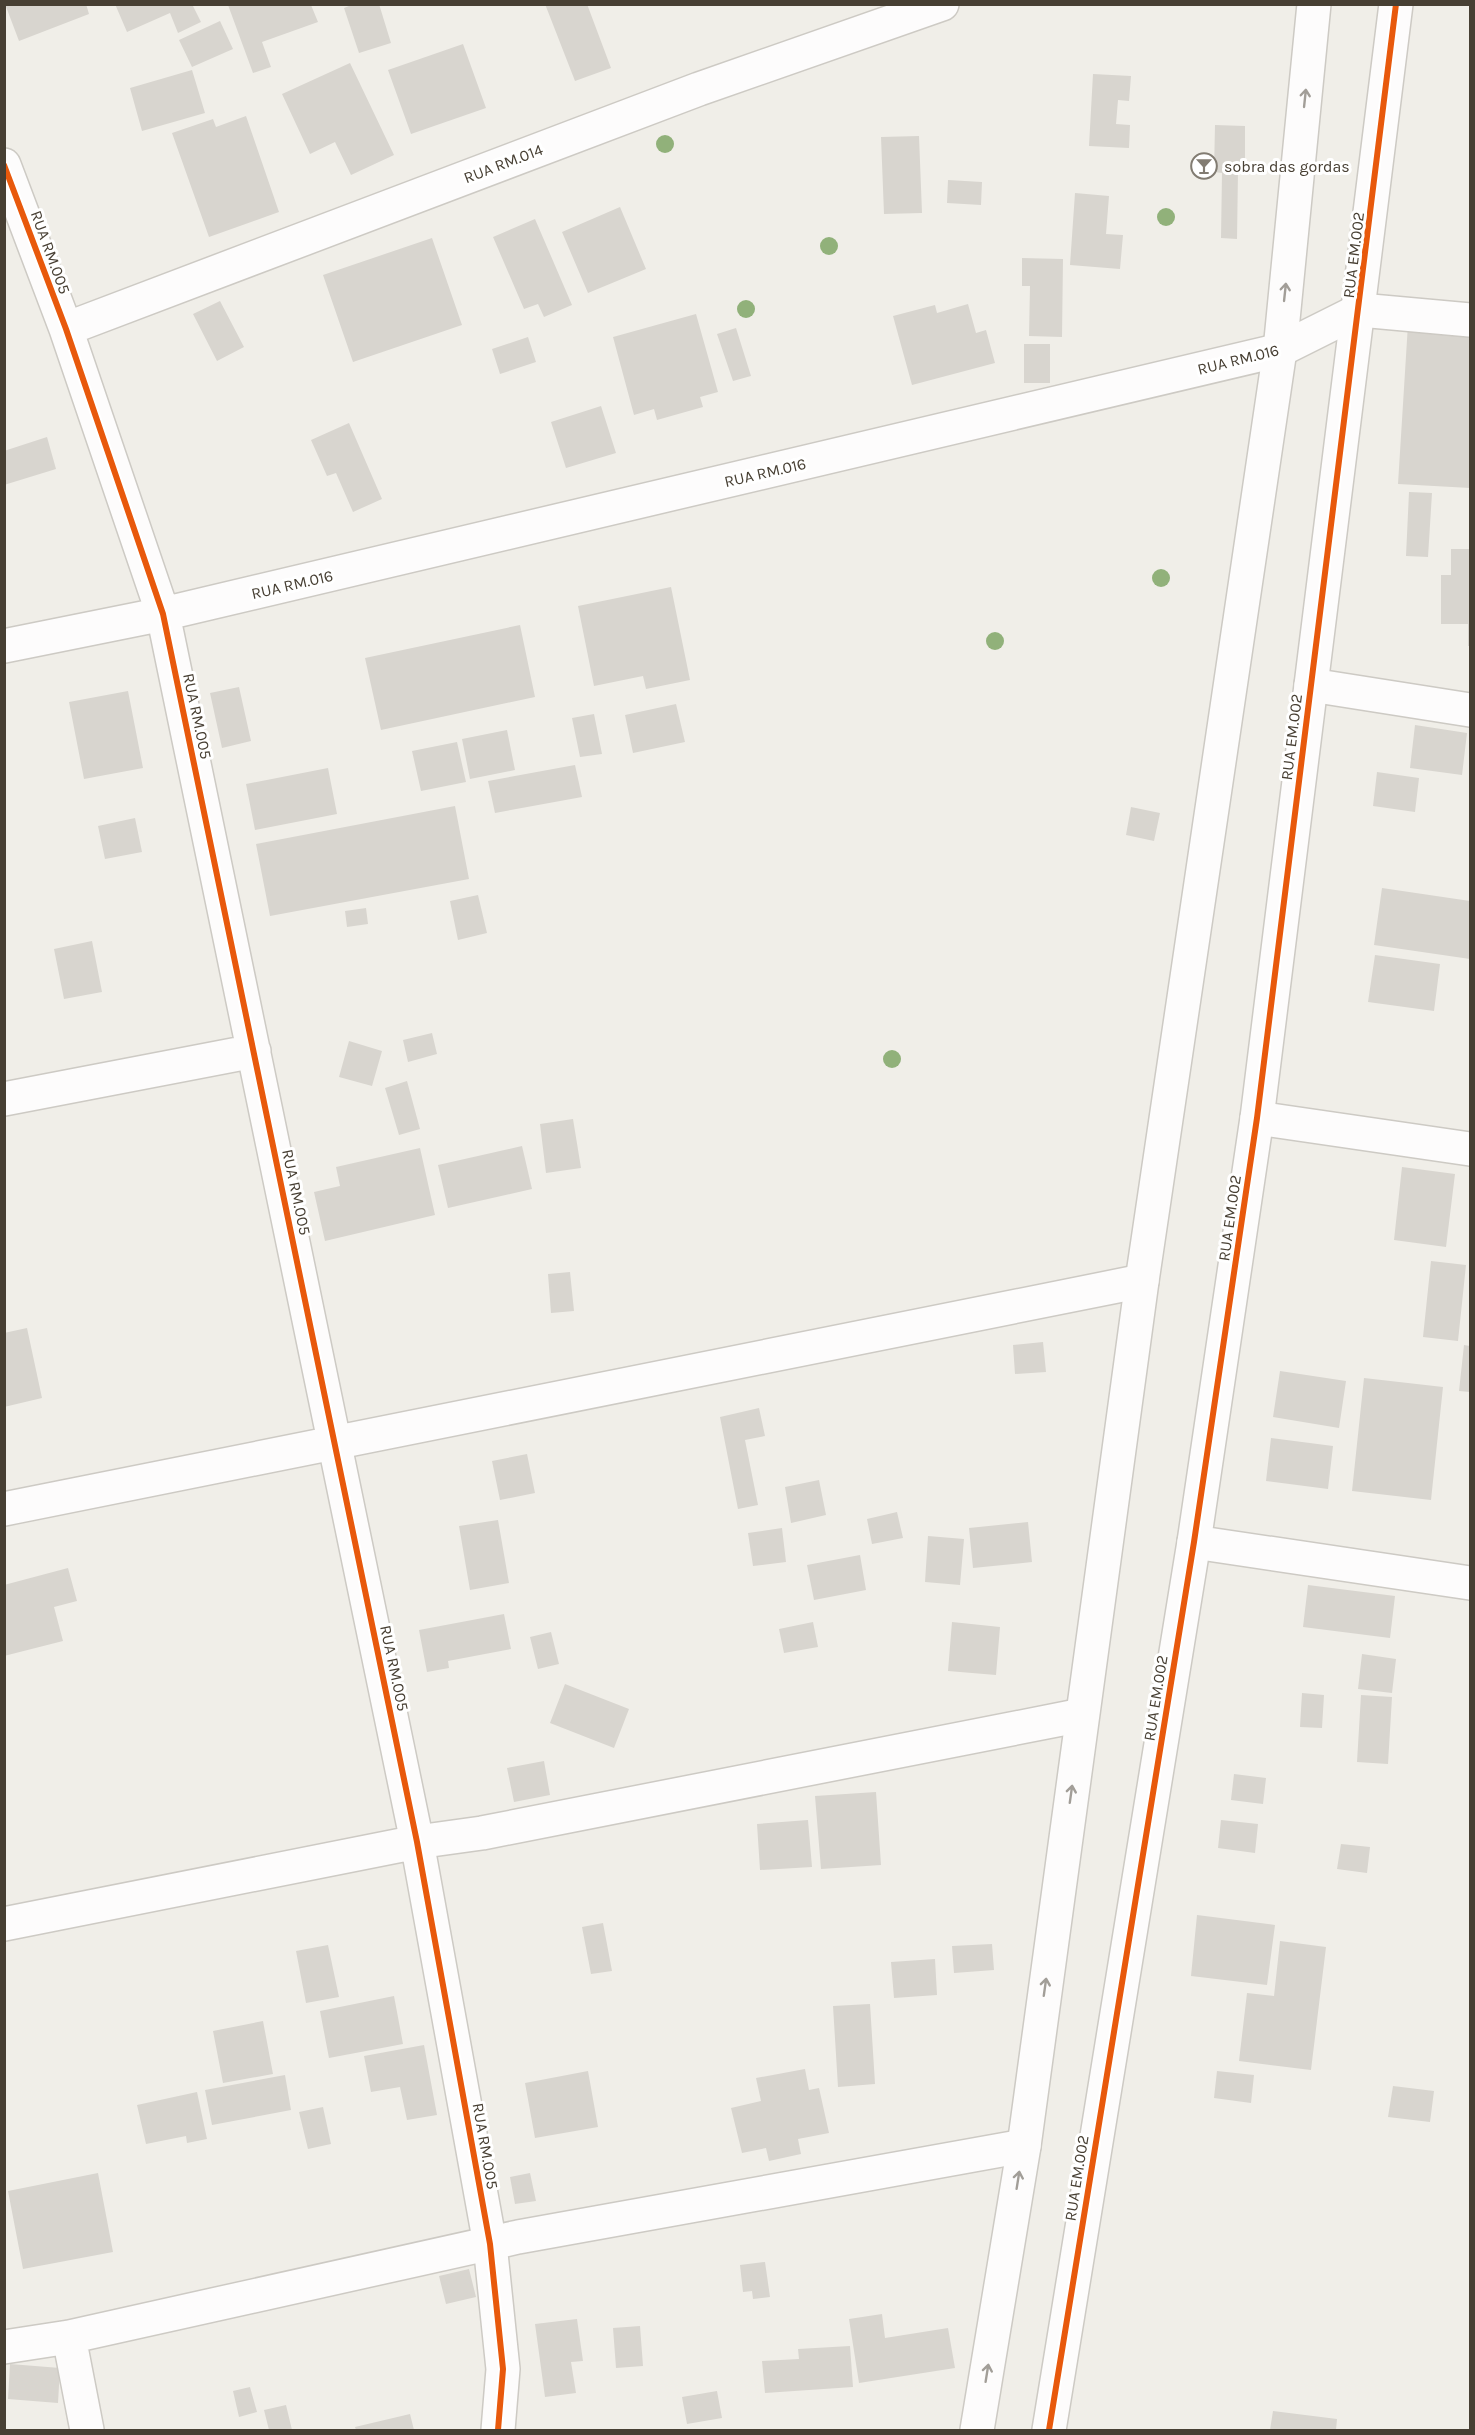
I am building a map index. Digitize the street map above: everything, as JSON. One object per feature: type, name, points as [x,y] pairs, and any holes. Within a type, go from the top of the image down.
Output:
[{"type":"street","name":"RUA RM.014","points":[[66,329],[699,89],[879,14],[942,4]]},
{"type":"street","points":[[977,2430],[1024,2146],[1142,1281],[1280,350],[1314,4]]},
{"type":"street","name":"RUA EM.002","points":[[1049,2430],[1194,1542],[1257,1118],[1360,310],[1396,4]]},
{"type":"street","name":"RUA RM.005","points":[[4,165],[66,329],[163,614],[417,1842],[490,2244],[503,2369],[498,2430]]},
{"type":"street","points":[[1360,310],[1470,320]]},
{"type":"street","name":"RUA RM.016","points":[[4,646],[163,614],[1280,350],[1360,310]]},
{"type":"street","points":[[1311,685],[1470,710]]},
{"type":"street","points":[[4,1099],[254,1050]]},
{"type":"street","points":[[1257,1118],[1470,1149]]},
{"type":"street","points":[[4,1509],[1142,1281]]},
{"type":"street","points":[[1194,1542],[1470,1583]]},
{"type":"street","points":[[4,1924],[417,1842],[482,1833],[1082,1715]]},
{"type":"street","points":[[4,2347],[69,2337],[490,2244],[1024,2146]]},
{"type":"street","points":[[69,2337],[87,2430]]},
{"type":"building","points":[[5,4],[86,4],[89,14],[19,41]]},
{"type":"building","points":[[115,4],[192,4],[201,22],[178,33],[170,13],[127,32]]},
{"type":"building","points":[[354,4],[379,4],[391,43],[359,53],[344,8]]},
{"type":"building","points":[[545,4],[587,4],[611,68],[575,81]]},
{"type":"building","points":[[228,5],[311,5],[318,22],[262,42],[271,67],[253,73]]},
{"type":"building","points":[[220,21],[233,49],[192,67],[179,40]]},
{"type":"building","points":[[463,44],[486,108],[411,134],[388,70]]},
{"type":"building","points":[[350,63],[394,155],[351,175],[335,142],[310,154],[282,94]]},
{"type":"building","points":[[192,70],[205,113],[142,131],[130,88]]},
{"type":"building","points":[[1093,74],[1131,76],[1129,101],[1118,100],[1116,124],[1130,125],[1129,148],[1089,146]]},
{"type":"building","points":[[246,116],[279,212],[209,237],[172,133],[213,119],[216,127]]},
{"type":"building","points":[[1215,125],[1245,126],[1245,172],[1238,171],[1237,239],[1221,238],[1222,173],[1214,172]]},
{"type":"building","points":[[919,136],[922,213],[884,214],[881,137]]},
{"type":"building","points":[[948,180],[982,182],[981,205],[947,203]]},
{"type":"building","points":[[1075,193],[1109,196],[1106,234],[1123,235],[1120,269],[1070,265]]},
{"type":"building","points":[[620,207],[646,269],[588,293],[562,232]]},
{"type":"building","points":[[535,219],[572,305],[544,317],[538,304],[524,309],[493,237]]},
{"type":"building","points":[[432,238],[462,325],[353,362],[323,275]]},
{"type":"building","points":[[1022,258],[1063,259],[1062,337],[1029,336],[1030,286],[1022,286]]},
{"type":"building","points":[[220,301],[244,347],[217,361],[193,314]]},
{"type":"building","points":[[968,304],[976,333],[986,330],[995,363],[912,385],[893,316],[935,305],[937,313]]},
{"type":"building","points":[[696,314],[718,392],[700,397],[703,407],[657,420],[654,409],[634,415],[613,337]]},
{"type":"building","points":[[1408,324],[1470,328],[1470,488],[1398,484]]},
{"type":"building","points":[[736,328],[751,376],[733,381],[717,334]]},
{"type":"building","points":[[528,337],[536,362],[500,374],[492,349]]},
{"type":"building","points":[[1024,344],[1050,344],[1050,383],[1024,383]]},
{"type":"building","points":[[601,406],[616,453],[566,468],[551,422]]},
{"type":"building","points":[[349,423],[382,499],[353,512],[336,473],[327,476],[311,440]]},
{"type":"building","points":[[47,437],[56,469],[4,485],[4,451]]},
{"type":"building","points":[[1409,492],[1432,493],[1428,557],[1406,556]]},
{"type":"building","points":[[1451,549],[1470,549],[1470,646],[1468,646],[1468,624],[1441,624],[1441,575],[1451,575]]},
{"type":"building","points":[[671,587],[690,680],[646,689],[643,676],[594,686],[578,606]]},
{"type":"building","points":[[520,625],[535,697],[381,730],[365,658]]},
{"type":"building","points":[[239,687],[251,741],[222,748],[210,693]]},
{"type":"building","points":[[128,691],[143,768],[84,779],[69,702]]},
{"type":"building","points":[[676,704],[685,742],[633,753],[625,715]]},
{"type":"building","points":[[594,714],[602,754],[580,757],[572,718]]},
{"type":"building","points":[[1415,725],[1467,733],[1462,775],[1410,768]]},
{"type":"building","points":[[507,730],[515,770],[470,779],[462,739]]},
{"type":"building","points":[[457,742],[466,782],[421,791],[412,751]]},
{"type":"building","points":[[575,765],[582,797],[495,813],[488,781]]},
{"type":"building","points":[[328,768],[337,814],[255,830],[246,784]]},
{"type":"building","points":[[1377,772],[1419,778],[1415,812],[1373,806]]},
{"type":"building","points":[[455,806],[469,879],[270,916],[256,844]]},
{"type":"building","points":[[1131,807],[1160,813],[1154,841],[1126,835]]},
{"type":"building","points":[[135,818],[142,852],[105,859],[98,826]]},
{"type":"building","points":[[1382,888],[1470,901],[1470,959],[1374,945]]},
{"type":"building","points":[[478,895],[487,933],[458,940],[450,901]]},
{"type":"building","points":[[366,908],[368,924],[347,927],[345,911]]},
{"type":"building","points":[[92,941],[102,992],[64,999],[54,949]]},
{"type":"building","points":[[1375,955],[1440,964],[1434,1011],[1368,1002]]},
{"type":"building","points":[[432,1033],[437,1054],[408,1062],[403,1040]]},
{"type":"building","points":[[349,1041],[382,1051],[372,1086],[339,1077]]},
{"type":"building","points":[[407,1081],[420,1129],[399,1135],[385,1088]]},
{"type":"building","points":[[573,1119],[581,1168],[546,1173],[540,1124]]},
{"type":"building","points":[[522,1146],[532,1189],[448,1208],[438,1165]]},
{"type":"building","points":[[420,1148],[435,1215],[325,1241],[314,1192],[340,1186],[336,1167]]},
{"type":"building","points":[[1402,1167],[1455,1174],[1446,1247],[1394,1240]]},
{"type":"building","points":[[1431,1261],[1466,1265],[1458,1341],[1423,1337]]},
{"type":"building","points":[[570,1272],[574,1311],[551,1313],[548,1274]]},
{"type":"building","points":[[27,1328],[42,1398],[4,1407],[4,1333]]},
{"type":"building","points":[[1043,1342],[1046,1372],[1015,1374],[1013,1345]]},
{"type":"building","points":[[1464,1345],[1470,1346],[1470,1392],[1459,1391]]},
{"type":"building","points":[[1280,1371],[1346,1381],[1339,1428],[1273,1417]]},
{"type":"building","points":[[1364,1378],[1443,1387],[1431,1500],[1352,1491]]},
{"type":"building","points":[[759,1408],[765,1436],[745,1440],[758,1505],[738,1509],[720,1417]]},
{"type":"building","points":[[1271,1438],[1333,1446],[1328,1489],[1266,1481]]},
{"type":"building","points":[[527,1454],[535,1493],[500,1500],[492,1461]]},
{"type":"building","points":[[819,1480],[826,1515],[791,1523],[785,1487]]},
{"type":"building","points":[[897,1512],[903,1538],[872,1544],[867,1519]]},
{"type":"building","points":[[498,1520],[509,1583],[470,1590],[459,1526]]},
{"type":"building","points":[[1028,1522],[1032,1562],[973,1568],[969,1528]]},
{"type":"building","points":[[782,1528],[786,1562],[753,1566],[748,1533]]},
{"type":"building","points":[[928,1536],[964,1539],[960,1585],[925,1582]]},
{"type":"building","points":[[860,1555],[866,1590],[814,1600],[807,1565]]},
{"type":"building","points":[[68,1568],[77,1601],[54,1607],[63,1641],[4,1656],[4,1585]]},
{"type":"building","points":[[1308,1585],[1395,1596],[1390,1638],[1303,1627]]},
{"type":"building","points":[[504,1614],[511,1649],[448,1661],[449,1668],[427,1672],[419,1630]]},
{"type":"building","points":[[813,1622],[818,1647],[784,1653],[779,1629]]},
{"type":"building","points":[[952,1622],[1000,1627],[996,1675],[948,1671]]},
{"type":"building","points":[[551,1632],[559,1664],[538,1669],[530,1637]]},
{"type":"building","points":[[1362,1654],[1396,1659],[1392,1693],[1358,1689]]},
{"type":"building","points":[[565,1684],[629,1709],[614,1748],[550,1723]]},
{"type":"building","points":[[1302,1693],[1324,1695],[1322,1728],[1300,1727]]},
{"type":"building","points":[[1361,1695],[1392,1697],[1388,1764],[1357,1762]]},
{"type":"building","points":[[544,1761],[550,1795],[514,1802],[507,1768]]},
{"type":"building","points":[[1234,1774],[1266,1778],[1263,1804],[1231,1800]]},
{"type":"building","points":[[876,1792],[881,1865],[821,1869],[815,1796]]},
{"type":"building","points":[[808,1820],[812,1867],[760,1870],[757,1824]]},
{"type":"building","points":[[1221,1820],[1258,1824],[1255,1853],[1218,1848]]},
{"type":"building","points":[[1341,1844],[1370,1847],[1367,1873],[1337,1869]]},
{"type":"building","points":[[1197,1915],[1275,1925],[1267,1985],[1191,1976]]},
{"type":"building","points":[[603,1923],[612,1971],[591,1974],[582,1927]]},
{"type":"building","points":[[1280,1941],[1326,1947],[1311,2070],[1239,2061],[1247,1993],[1274,1996]]},
{"type":"building","points":[[992,1944],[994,1970],[954,1973],[952,1946]]},
{"type":"building","points":[[328,1945],[339,1997],[306,2003],[296,1951]]},
{"type":"building","points":[[935,1959],[937,1995],[894,1998],[891,1962]]},
{"type":"building","points":[[394,1996],[403,2044],[329,2058],[320,2011]]},
{"type":"building","points":[[870,2004],[875,2084],[838,2087],[833,2006]]},
{"type":"building","points":[[263,2021],[273,2074],[223,2083],[213,2031]]},
{"type":"building","points":[[424,2045],[437,2115],[407,2120],[400,2087],[371,2092],[364,2056]]},
{"type":"building","points":[[805,2069],[809,2090],[819,2088],[829,2133],[798,2139],[801,2154],[769,2161],[766,2148],[742,2153],[731,2108],[761,2101],[756,2078]]},
{"type":"building","points":[[588,2071],[598,2127],[535,2138],[525,2083]]},
{"type":"building","points":[[1217,2071],[1254,2075],[1251,2103],[1214,2098]]},
{"type":"building","points":[[285,2075],[291,2110],[212,2125],[205,2090]]},
{"type":"building","points":[[1393,2086],[1434,2091],[1430,2122],[1388,2117]]},
{"type":"building","points":[[197,2092],[207,2139],[187,2143],[186,2136],[146,2144],[137,2105]]},
{"type":"building","points":[[323,2107],[331,2144],[308,2149],[299,2112]]},
{"type":"building","points":[[98,2173],[113,2252],[23,2269],[8,2191]]},
{"type":"building","points":[[530,2173],[536,2201],[515,2204],[510,2177]]},
{"type":"building","points":[[765,2262],[770,2297],[753,2299],[752,2291],[743,2292],[740,2265]]},
{"type":"building","points":[[469,2269],[476,2297],[446,2304],[439,2276]]},
{"type":"building","points":[[882,2314],[885,2338],[948,2328],[955,2368],[859,2383],[849,2319]]},
{"type":"building","points":[[577,2319],[583,2361],[571,2362],[576,2393],[545,2397],[535,2324]]},
{"type":"building","points":[[640,2326],[643,2366],[616,2368],[613,2328]]},
{"type":"building","points":[[850,2346],[853,2387],[765,2393],[762,2361],[799,2359],[798,2349]]},
{"type":"building","points":[[10,2364],[60,2368],[58,2403],[8,2399]]},
{"type":"building","points":[[250,2387],[257,2412],[239,2417],[233,2391]]},
{"type":"building","points":[[717,2391],[722,2418],[687,2424],[682,2397]]},
{"type":"building","points":[[286,2405],[292,2430],[269,2430],[264,2410]]},
{"type":"building","points":[[1273,2411],[1337,2419],[1336,2430],[1270,2430]]},
{"type":"building","points":[[410,2414],[414,2430],[356,2430],[355,2427]]},
{"type":"cycle path","points":[[1049,2430],[1194,1542],[1257,1118],[1396,4]]},
{"type":"cycle path","points":[[4,165],[66,329],[163,614],[417,1842],[490,2244],[503,2369],[498,2430]]},
{"type":"place","name":"sobra das gordas","points":[[1204,166]]}]
